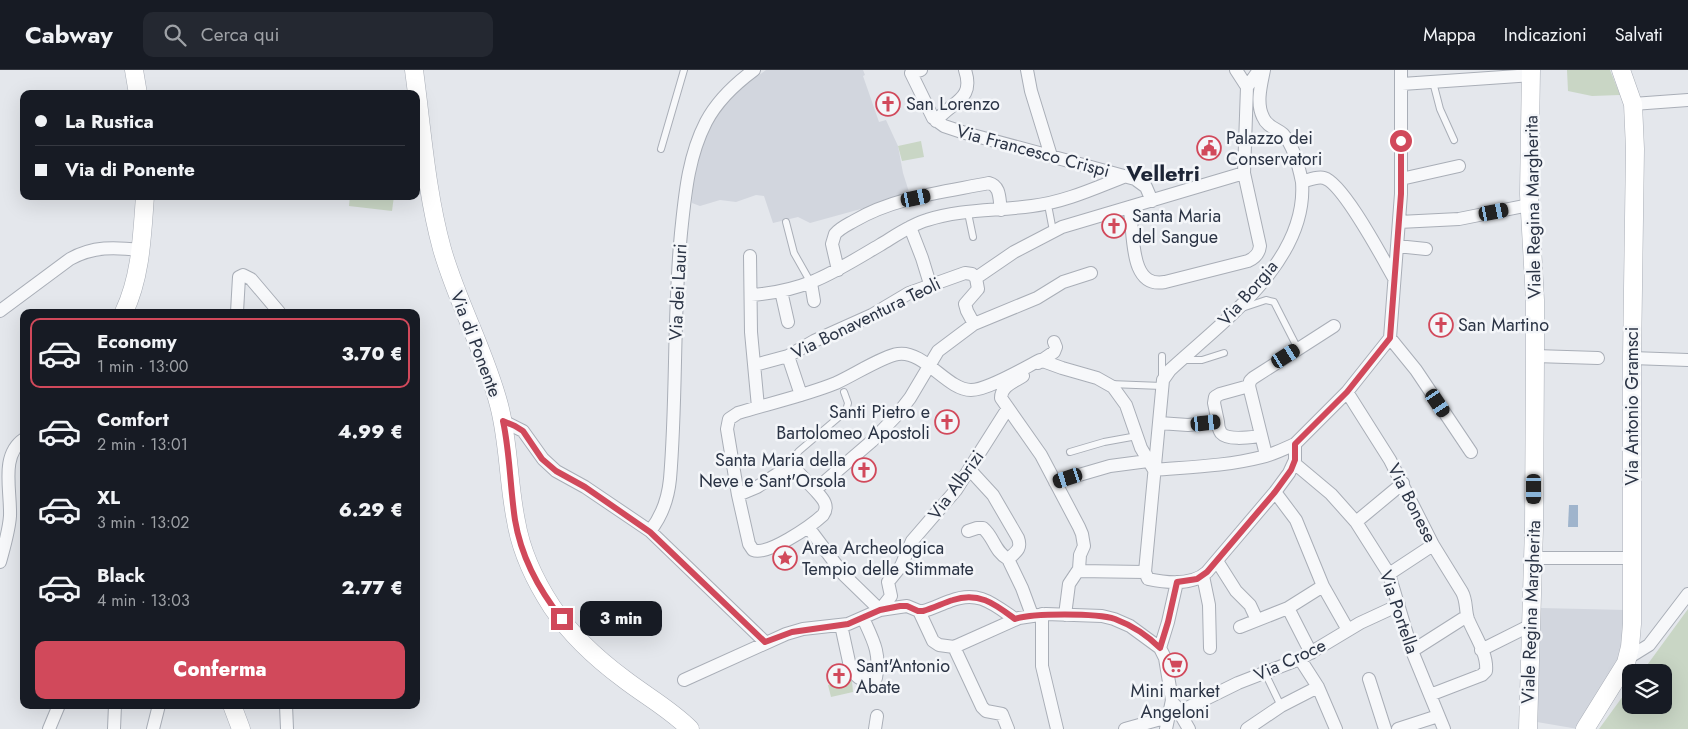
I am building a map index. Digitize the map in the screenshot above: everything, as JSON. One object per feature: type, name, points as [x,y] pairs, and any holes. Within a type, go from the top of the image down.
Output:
[{"type":"street","points":[[134,70],[137,90]]},
{"type":"street","name":"Via di Ponente","points":[[414,70],[417,90]]},
{"type":"street","name":"Via dei Lauri","points":[[650,532],[665,506],[670,479],[678,274],[685,189],[689,170],[699,137],[710,115],[727,93],[754,70]]},
{"type":"street","points":[[936,121],[944,111],[966,94],[968,83],[965,70]]},
{"type":"street","points":[[1028,70],[1031,91],[1051,156]]},
{"type":"street","points":[[1236,70],[1247,87]]},
{"type":"street","points":[[1129,207],[1133,222],[1133,241],[1138,264],[1142,274],[1150,281],[1165,282],[1248,261],[1255,257],[1260,251],[1260,246],[1244,173],[1247,87],[1259,70]]},
{"type":"street","name":"Via Borgia","points":[[1145,575],[1151,466],[1159,423],[1162,386],[1168,373],[1236,311],[1268,273],[1287,245],[1299,217],[1302,200],[1302,182],[1290,143],[1281,132],[1266,123],[1261,113],[1260,91],[1264,70]]},
{"type":"street","points":[[1055,482],[1110,466],[1225,464],[1266,455],[1295,444],[1347,392],[1390,338],[1401,178],[1401,70]]},
{"type":"street","points":[[1621,70],[1633,104],[1688,100]]},
{"type":"street","name":"Via Antonio Gramsci","points":[[1585,729],[1628,658],[1632,624],[1632,358],[1635,149],[1629,70]]},
{"type":"street","name":"Via Francesco Crispi","points":[[916,72],[929,111],[936,121],[947,128],[1126,176],[1142,184],[1148,190],[1152,201]]},
{"type":"street","points":[[1402,84],[1532,73]]},
{"type":"street","name":"Viale Regina Margherita","points":[[1528,729],[1533,558],[1535,356],[1535,291],[1529,205],[1532,73]]},
{"type":"street","name":"Via di Ponente","points":[[420,113],[432,198],[441,243],[457,292],[491,381],[503,421],[518,531],[530,567],[546,598],[565,624],[591,651],[616,673],[676,716],[690,729]]},
{"type":"street","points":[[1401,178],[1459,166]]},
{"type":"street","points":[[974,324],[965,304],[978,289],[976,278],[1014,252],[1053,231],[1244,173]]},
{"type":"street","points":[[751,295],[781,292],[811,283],[838,270],[910,227],[935,218],[1051,202],[1126,176]]},
{"type":"street","points":[[1302,182],[1320,178],[1332,183],[1362,222],[1394,278]]},
{"type":"street","points":[[838,270],[832,244],[835,234],[866,214],[883,207],[909,199],[989,183],[994,184],[997,188],[1001,210]]},
{"type":"street","points":[[125,309],[134,287],[145,200]]},
{"type":"street","points":[[1399,222],[1451,220],[1529,205]]},
{"type":"street","points":[[910,227],[930,284]]},
{"type":"street","points":[[1397,246],[1426,249]]},
{"type":"street","points":[[0,311],[65,262],[81,253],[106,248],[140,250]]},
{"type":"street","points":[[750,256],[751,332],[758,407]]},
{"type":"street","name":"Via Bonaventura Teoli","points":[[755,365],[788,356],[809,343],[862,320],[909,293],[930,284],[965,273],[972,274],[976,278]]},
{"type":"street","points":[[815,490],[859,453],[890,422],[906,403],[940,348],[974,324],[1030,301],[1063,282],[1091,273]]},
{"type":"street","points":[[237,309],[239,277],[243,275],[251,279],[276,309]]},
{"type":"street","points":[[811,283],[814,301]]},
{"type":"street","points":[[781,292],[788,322]]},
{"type":"street","points":[[1266,455],[1250,381],[1334,326]]},
{"type":"street","points":[[1390,338],[1419,374],[1471,452]]},
{"type":"street","points":[[738,495],[757,487],[782,471],[792,469],[797,471],[815,490],[825,502],[826,509],[822,516],[790,538],[761,552],[753,550],[749,544],[738,495],[727,429],[729,419],[738,413],[801,395],[836,382],[892,356],[903,354],[913,356],[961,388],[971,390],[988,386],[1054,352],[1056,347],[1054,342]]},
{"type":"street","points":[[788,356],[801,395]]},
{"type":"street","points":[[1535,356],[1598,358]]},
{"type":"street","points":[[1632,358],[1688,360]]},
{"type":"street","points":[[1040,360],[1093,376],[1109,384],[1126,405],[1137,436],[1151,466]]},
{"type":"street","points":[[1040,360],[1029,372],[1002,392],[1001,398],[1034,445],[1082,534],[1084,546],[1080,555],[1078,572],[1069,584],[1065,615]]},
{"type":"street","points":[[1250,386],[1215,397],[1214,403],[1220,432],[1225,436],[1244,438],[1261,436]]},
{"type":"street","name":"Via Bonese","points":[[1347,392],[1390,460],[1433,545],[1462,592],[1465,599],[1467,616],[1486,668],[1482,675],[1430,695]]},
{"type":"street","name":"Via Albrizi","points":[[880,610],[891,596],[888,582],[901,566],[910,544],[953,496],[1008,408]]},
{"type":"street","points":[[503,421],[523,431],[542,459],[556,471],[585,487],[650,532],[765,642]]},
{"type":"street","points":[[1159,423],[1188,425],[1218,422]]},
{"type":"street","points":[[0,562],[7,538],[10,516],[8,458],[12,449],[20,443]]},
{"type":"street","points":[[1078,572],[1145,575],[1150,579],[1177,582],[1194,580],[1203,576],[1275,492],[1294,463],[1295,444]]},
{"type":"street","name":"Via Portella","points":[[1294,463],[1331,494],[1356,522],[1389,574],[1412,651],[1444,729]]},
{"type":"street","points":[[970,470],[993,495],[1018,538],[1019,549],[1008,559]]},
{"type":"street","points":[[1356,522],[1403,483]]},
{"type":"street","points":[[1275,492],[1296,520],[1324,586],[1348,630]]},
{"type":"street","points":[[808,527],[839,570],[880,610]]},
{"type":"street","points":[[968,531],[983,528],[988,533],[997,550],[1008,559],[1037,615],[1042,666],[1057,729]]},
{"type":"street","points":[[1389,574],[1433,545]]},
{"type":"street","points":[[1533,558],[1632,558]]},
{"type":"street","points":[[1217,561],[1239,594],[1250,605],[1257,620]]},
{"type":"street","points":[[1203,576],[1209,605],[1210,648]]},
{"type":"street","points":[[1177,582],[1163,653],[1172,700],[1171,719],[1189,729]]},
{"type":"street","points":[[1240,627],[1288,608],[1324,586]]},
{"type":"street","points":[[1628,658],[1649,645],[1688,594]]},
{"type":"street","points":[[684,680],[765,642],[792,632],[841,625],[880,610],[904,606],[918,611],[928,610],[957,598],[973,597],[991,602],[1015,619]]},
{"type":"street","name":"Via Croce","points":[[1125,729],[1171,719],[1238,683],[1305,656],[1367,619],[1399,605]]},
{"type":"street","points":[[1288,608],[1305,656],[1336,729]]},
{"type":"street","points":[[918,611],[933,641],[939,645],[954,646],[1015,619],[1037,615],[1102,616],[1130,626],[1163,653]]},
{"type":"street","points":[[1412,651],[1467,616]]},
{"type":"street","points":[[841,625],[851,672],[859,678],[876,678],[878,666],[877,651],[863,618]]},
{"type":"street","points":[[1481,650],[1531,625]]},
{"type":"street","points":[[954,646],[982,707],[986,711],[1002,714],[1008,729]]},
{"type":"street","points":[[1369,679],[1385,729]]},
{"type":"street","points":[[1247,729],[1281,706],[1318,687]]},
{"type":"street","points":[[49,729],[56,709]]},
{"type":"street","points":[[114,729],[115,709]]},
{"type":"street","points":[[153,729],[158,709]]},
{"type":"street","points":[[234,709],[241,729]]},
{"type":"street","points":[[286,709],[287,729]]},
{"type":"street","points":[[1398,729],[1438,716]]},
{"type":"lane","points":[[660,149],[684,70]]},
{"type":"lane","points":[[1433,82],[1440,109],[1454,140]]},
{"type":"lane","points":[[1049,210],[1053,231]]},
{"type":"lane","points":[[968,213],[973,237]]},
{"type":"lane","points":[[786,222],[794,253],[811,283]]},
{"type":"lane","points":[[1236,311],[1261,301],[1271,300],[1274,302],[1298,349]]},
{"type":"lane","points":[[1181,360],[1202,360],[1224,353]]},
{"type":"lane","name":"Via Borgia","points":[[1162,356],[1162,386]]},
{"type":"lane","points":[[1109,384],[1162,386]]},
{"type":"lane","points":[[792,469],[794,457],[799,451],[846,411],[848,403],[844,392]]},
{"type":"lane","points":[[1070,452],[1104,442],[1137,436]]},
{"type":"lane","points":[[1265,673],[1281,706]]},
{"type":"shaded area","points":[[766,70],[863,70],[865,75],[863,76],[879,122],[886,120],[898,146],[909,192],[868,207],[810,223],[798,217],[773,223],[764,196],[756,195],[736,202],[720,200],[700,206],[692,203],[693,166],[702,140],[716,115],[744,86]]},
{"type":"shaded area","points":[[1541,608],[1626,610],[1622,660],[1578,729],[1537,722]]},
{"type":"green space","points":[[1567,70],[1610,70],[1620,95],[1592,96],[1568,91]]},
{"type":"green space","points":[[921,141],[924,157],[902,161],[898,146]]},
{"type":"green space","points":[[350,200],[393,200],[392,211],[349,206]]},
{"type":"green space","points":[[1688,609],[1688,729],[1599,729],[1622,697],[1622,714],[1672,714],[1672,664],[1648,664]]},
{"type":"green space","points":[[852,681],[853,692],[831,697],[828,685]]},
{"type":"water","points":[[1569,505],[1578,505],[1578,527],[1568,527]]},
{"type":"place","name":"San Lorenzo","points":[[888,104]]},
{"type":"place","name":"Palazzo dei Conservatori","points":[[1209,148]]},
{"type":"place","name":"Santa Maria del Sangue","points":[[1114,226]]},
{"type":"place","name":"San Martino","points":[[1441,325]]},
{"type":"place","name":"Santi Pietro e Bartolomeo Apostoli","points":[[947,422]]},
{"type":"place","name":"Santa Maria della Neve e Sant'Orsola","points":[[864,470]]},
{"type":"place","name":"Area Archeologica Tempio delle Stimmate","points":[[785,558]]},
{"type":"place","name":"Mini market Angeloni","points":[[1175,665]]},
{"type":"place","name":"Sant'Antonio Abate","points":[[839,676]]},
{"type":"district","name":"Velletri","points":[[1163,173]]},
{"type":"route","points":[[562,619],[539,585],[520,540],[514,513],[503,421],[520,428],[542,459],[556,471],[585,487],[650,532],[765,642],[792,632],[848,624],[880,610],[904,606],[923,611],[957,598],[973,597],[991,602],[1015,619],[1042,614],[1102,616],[1110,618],[1130,626],[1160,648],[1177,582],[1197,579],[1207,572],[1275,492],[1291,470],[1295,460],[1295,444],[1347,392],[1390,338],[1401,194],[1401,141]]}]
